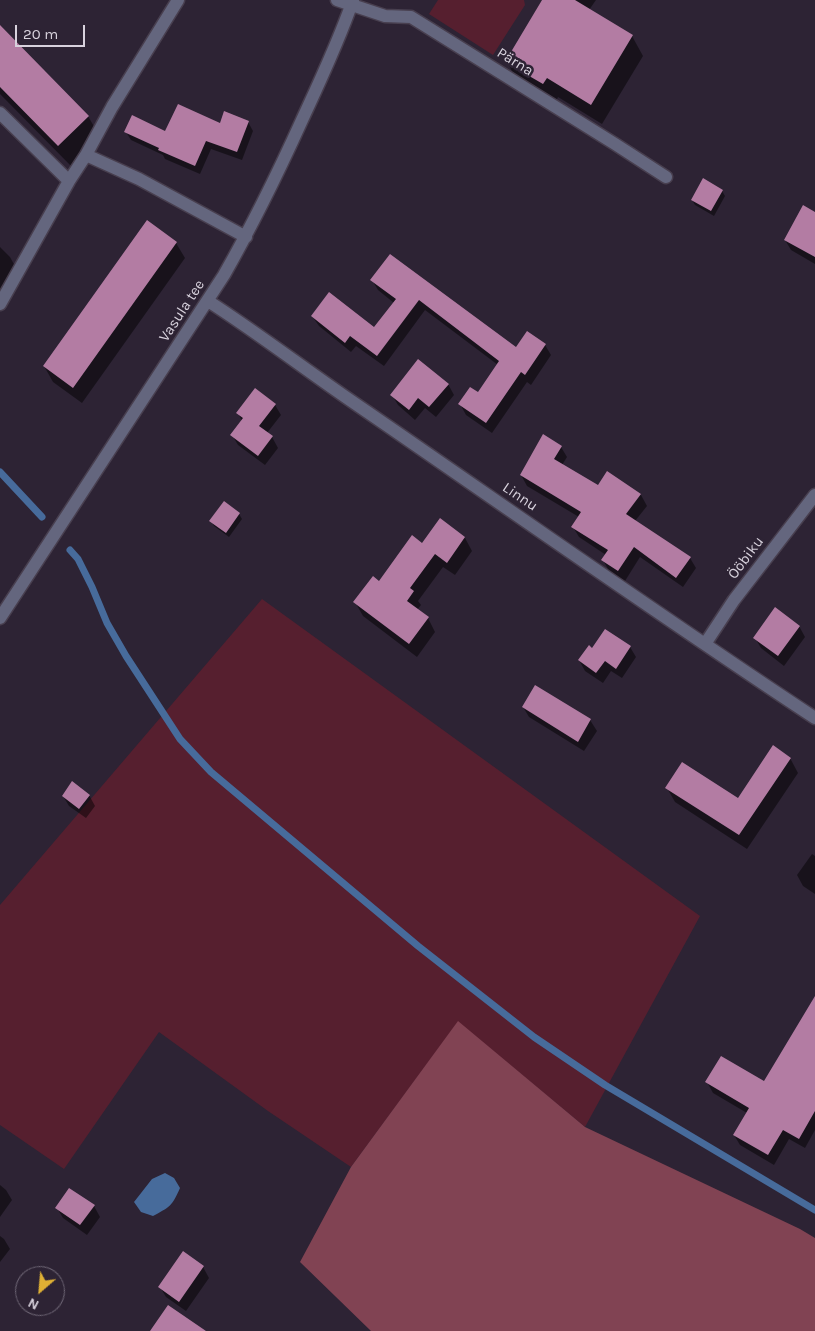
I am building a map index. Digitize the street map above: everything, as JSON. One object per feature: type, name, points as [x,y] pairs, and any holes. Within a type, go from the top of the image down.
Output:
[{"type":"street","points":[[0,304],[112,107],[178,0]]},
{"type":"street","name":"Pärna","points":[[337,0],[352,2],[385,16],[411,17],[666,177]]},
{"type":"street","name":"Vasula tee","points":[[0,618],[208,302],[246,237],[319,83],[352,2]]},
{"type":"street","points":[[0,113],[69,181]]},
{"type":"street","points":[[86,155],[140,179],[246,237]]},
{"type":"street","name":"Linnu","points":[[208,302],[236,319],[343,396],[815,718]]},
{"type":"street","name":"Ööbiku","points":[[705,644],[734,600],[815,494]]},
{"type":"shaded area","points":[[438,0],[524,0],[525,5],[493,55],[429,14]]},
{"type":"shaded area","points":[[262,599],[700,916],[585,1127],[458,1022],[351,1167],[268,1111],[159,1032],[64,1169],[0,1125],[0,905]]},
{"type":"shaded area","points":[[458,1021],[585,1127],[800,1229],[815,1238],[815,1331],[371,1331],[300,1262],[351,1167]]},
{"type":"water","points":[[165,1173],[174,1178],[180,1188],[175,1199],[167,1208],[153,1216],[141,1212],[134,1202],[152,1179]]},
{"type":"building","points":[[542,0],[575,0],[633,35],[591,105],[547,78],[543,84],[505,62]]},
{"type":"building","points":[[0,25],[89,116],[58,146],[0,87]]},
{"type":"building","points":[[178,104],[220,123],[224,111],[249,121],[237,152],[206,141],[195,166],[158,150],[159,148],[124,132],[132,115],[165,131]]},
{"type":"building","points":[[703,178],[723,190],[711,211],[691,200]]},
{"type":"building","points":[[803,205],[815,212],[815,257],[784,240]]},
{"type":"building","points":[[147,220],[177,242],[73,388],[43,366]]},
{"type":"building","points":[[390,254],[516,347],[527,331],[546,344],[525,375],[521,372],[486,423],[458,404],[470,387],[478,392],[499,361],[419,300],[377,356],[350,336],[345,343],[311,316],[329,292],[374,327],[396,299],[370,280]]},
{"type":"building","points":[[418,359],[449,384],[429,407],[418,398],[409,410],[390,395]]},
{"type":"building","points":[[255,388],[276,404],[259,426],[273,436],[258,456],[230,435],[243,418],[236,413]]},
{"type":"building","points":[[543,434],[562,446],[554,459],[598,485],[607,471],[641,494],[626,514],[691,557],[676,578],[634,547],[618,571],[601,560],[608,550],[571,527],[581,512],[520,475]]},
{"type":"building","points":[[224,501],[240,513],[226,533],[209,521]]},
{"type":"building","points":[[440,518],[465,537],[447,563],[435,554],[410,588],[414,591],[407,601],[429,617],[409,644],[353,602],[373,576],[379,581],[412,535],[422,543]]},
{"type":"building","points":[[775,607],[800,626],[778,656],[753,638]]},
{"type":"building","points":[[605,629],[631,646],[616,669],[605,661],[596,673],[578,660],[589,645],[592,648]]},
{"type":"building","points":[[535,685],[591,719],[578,742],[522,707]]},
{"type":"building","points":[[773,745],[791,758],[739,835],[665,788],[682,762],[738,798]]},
{"type":"building","points":[[72,781],[90,795],[79,809],[62,796]]},
{"type":"building","points":[[815,996],[815,1111],[799,1139],[783,1130],[768,1155],[733,1135],[749,1108],[705,1082],[721,1056],[764,1081]]},
{"type":"building","points":[[69,1188],[95,1205],[80,1225],[55,1208]]},
{"type":"building","points":[[183,1251],[204,1266],[179,1302],[158,1287]]},
{"type":"building","points":[[168,1305],[206,1331],[150,1331]]},
{"type":"waterway","points":[[0,472],[42,517]]},
{"type":"waterway","points":[[70,550],[78,559],[107,623],[126,656],[180,739],[211,772],[418,946],[534,1037],[605,1085],[815,1210]]}]
